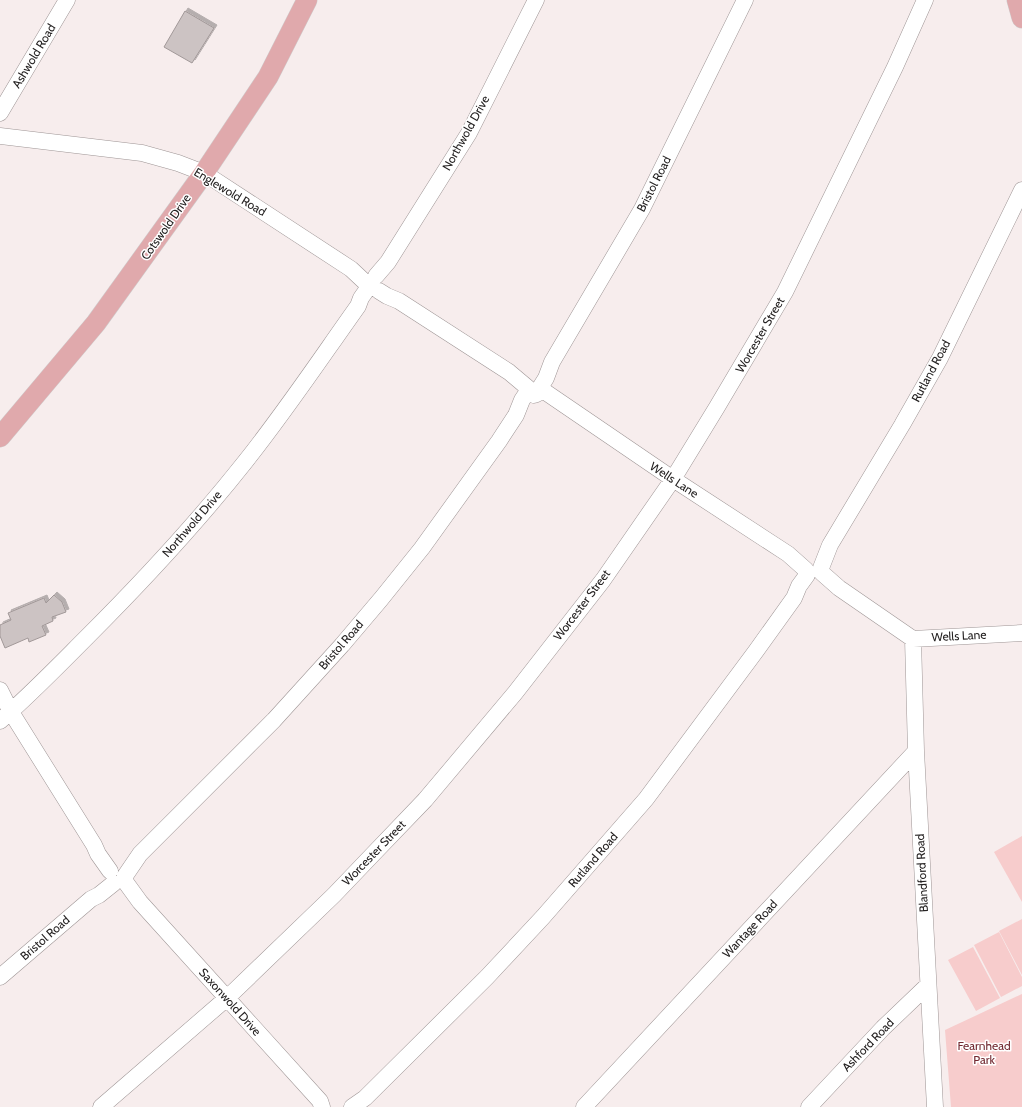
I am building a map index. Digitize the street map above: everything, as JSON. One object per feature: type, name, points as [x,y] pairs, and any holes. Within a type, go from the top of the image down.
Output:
[{"type":"main road","name":"Cotswold Drive","points":[[0,437],[96,323],[204,173],[268,77],[307,0]]},
{"type":"main road","points":[[1017,0],[1022,18]]},
{"type":"street","name":"Ashwold Road","points":[[0,113],[67,0]]},
{"type":"street","name":"Northwold Drive","points":[[5,717],[114,609],[173,546],[215,499],[271,428],[358,306],[361,298],[374,284],[469,133],[536,0]]},
{"type":"street","name":"Bristol Road","points":[[0,977],[91,899],[96,890],[117,876],[270,725],[342,645],[422,548],[499,441],[516,415],[522,400],[535,388],[545,368],[552,362],[642,209],[745,0]]},
{"type":"street","name":"Worcester Street","points":[[101,1107],[227,998],[334,895],[425,800],[515,692],[598,586],[673,479],[718,407],[785,292],[895,68],[925,0]]},
{"type":"street","name":"Englewold Road","points":[[0,136],[142,153],[178,163],[204,173],[351,269],[360,271],[374,284],[399,301],[535,388]]},
{"type":"street","name":"Rutland Road","points":[[359,1104],[487,977],[544,917],[641,805],[794,598],[804,590],[821,553],[830,545],[902,425],[940,358],[1022,190]]},
{"type":"street","name":"Wells Lane","points":[[535,388],[814,571],[913,639],[1022,633]]},
{"type":"street","name":"Blandford Road","points":[[913,639],[916,751],[935,1107]]},
{"type":"street","name":"Saxonwold Drive","points":[[0,690],[5,717],[94,845],[98,854],[117,876],[131,897],[140,902],[324,1105]]},
{"type":"street","name":"Wantage Road","points":[[584,1107],[916,751]]},
{"type":"street","name":"Ashford Road","points":[[809,1107],[883,1028],[928,985]]},
{"type":"green space","points":[[1022,836],[1022,902],[994,852]]},
{"type":"green space","points":[[1022,919],[1022,975],[999,931]]},
{"type":"green space","points":[[999,932],[1022,977],[1022,986],[1001,997],[974,945]]},
{"type":"green space","points":[[973,947],[1000,998],[976,1011],[948,960]]},
{"type":"green space","name":"Fearnhead Park","points":[[1022,994],[1022,1107],[951,1107],[945,1030]]},
{"type":"building","points":[[185,11],[214,28],[192,63],[164,47]]},
{"type":"building","points":[[54,595],[62,602],[66,612],[52,617],[53,621],[42,626],[46,635],[29,642],[28,638],[5,648],[0,636],[0,625],[11,620],[8,613],[44,598],[46,603]]}]
